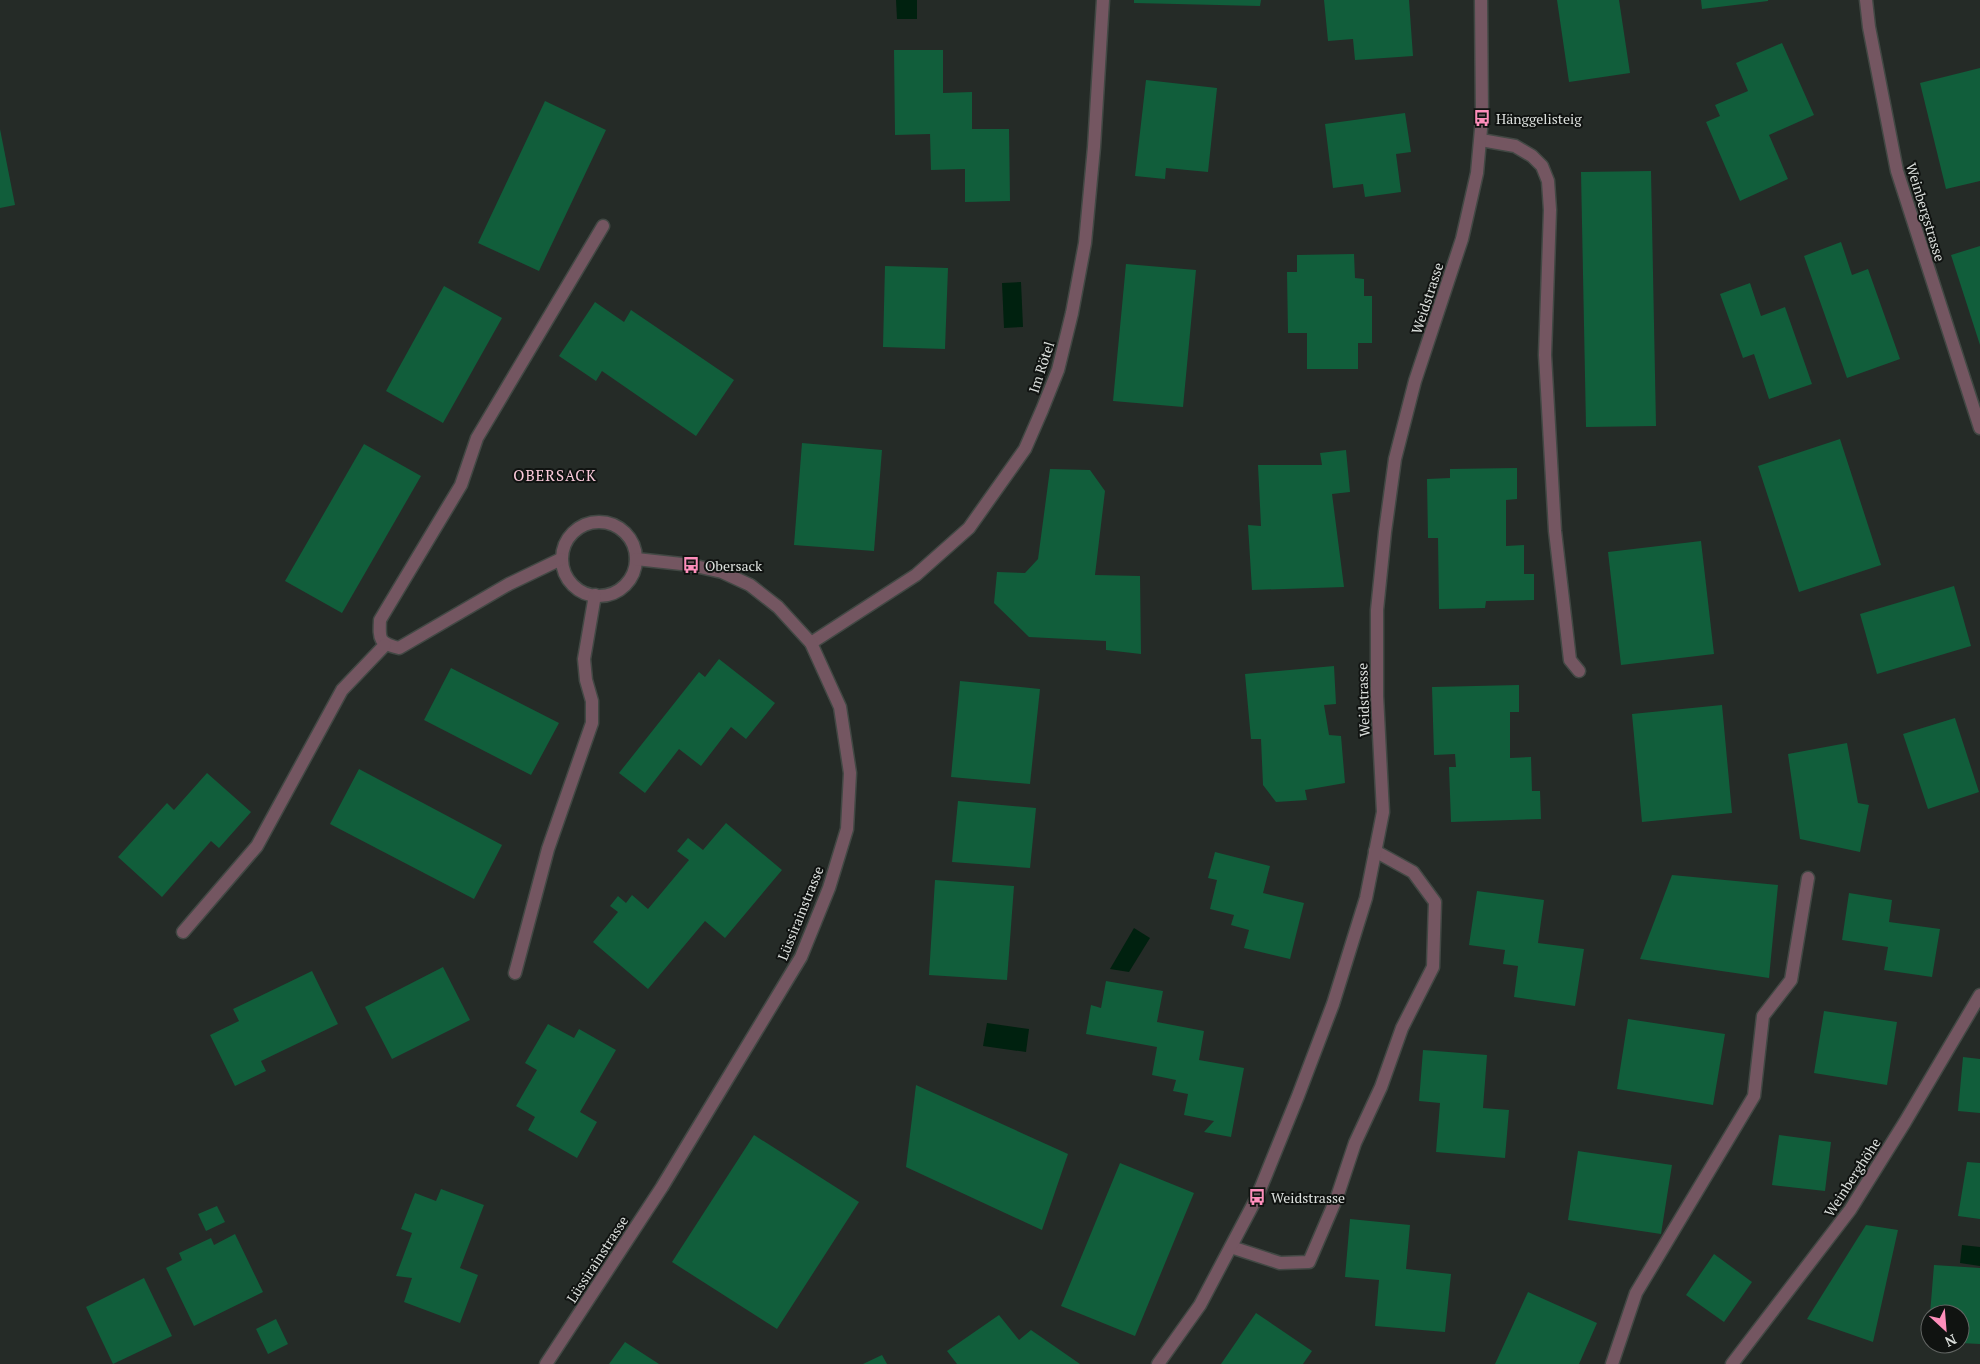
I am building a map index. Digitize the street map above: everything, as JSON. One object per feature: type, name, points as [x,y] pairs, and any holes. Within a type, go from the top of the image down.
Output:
[{"type":"street","name":"Im Rötel","points":[[811,644],[916,575],[970,528],[1024,449],[1039,418],[1058,370],[1072,313],[1086,234],[1094,155],[1103,0]]},
{"type":"street","name":"Weidstrasse","points":[[1158,1364],[1200,1305],[1257,1197],[1333,1004],[1366,898],[1383,812],[1377,696],[1377,610],[1385,532],[1395,459],[1415,381],[1462,239],[1477,173],[1482,118],[1481,0]]},
{"type":"street","name":"Weinbergstrasse","points":[[1866,0],[1869,27],[1897,171],[1980,428]]},
{"type":"street","points":[[1481,140],[1515,146],[1532,156],[1542,166],[1548,181],[1550,210],[1545,355],[1555,521],[1563,611],[1570,660],[1579,671]]},
{"type":"street","points":[[561,559],[509,584],[399,648],[385,644],[380,637],[380,620],[461,485],[477,438],[604,226]]},
{"type":"street","points":[[593,522],[604,522],[624,531],[635,548],[636,559],[634,569],[623,586],[605,595],[595,596],[575,588],[566,575],[561,559],[567,539],[574,531],[583,525],[593,522]]},
{"type":"street","name":"Lüssirainstrasse","points":[[546,1364],[662,1187],[801,957],[829,888],[847,829],[850,772],[840,707],[811,644],[778,607],[750,585],[722,572],[691,564],[636,559]]},
{"type":"street","points":[[516,973],[548,849],[592,723],[592,701],[586,680],[584,659],[595,596]]},
{"type":"street","points":[[183,932],[257,846],[342,690],[385,644]]},
{"type":"street","points":[[1230,1247],[1280,1263],[1309,1262],[1337,1197],[1355,1143],[1381,1087],[1402,1028],[1433,967],[1435,902],[1413,872],[1376,852]]},
{"type":"street","points":[[1612,1364],[1636,1293],[1754,1096],[1763,1016],[1791,980],[1808,878]]},
{"type":"street","name":"Weinberghöhe","points":[[1732,1364],[1850,1210],[1905,1122],[1980,995]]},
{"type":"shaded area","points":[[896,0],[917,0],[917,19],[897,19]]},
{"type":"shaded area","points":[[1021,282],[1023,327],[1004,328],[1002,283]]},
{"type":"shaded area","points":[[1134,928],[1150,938],[1129,972],[1110,969]]},
{"type":"shaded area","points":[[987,1023],[1029,1029],[1026,1052],[983,1046]]},
{"type":"shaded area","points":[[1962,1245],[1980,1247],[1980,1266],[1960,1263]]},
{"type":"building","points":[[1134,0],[1261,0],[1260,6],[1134,3]]},
{"type":"building","points":[[1324,0],[1409,0],[1413,56],[1355,60],[1353,39],[1328,41]]},
{"type":"building","points":[[1557,0],[1619,0],[1630,73],[1569,82]]},
{"type":"building","points":[[1701,0],[1768,0],[1768,1],[1702,9]]},
{"type":"building","points":[[1782,43],[1814,115],[1769,135],[1788,179],[1740,201],[1706,122],[1720,116],[1715,105],[1748,91],[1736,63]]},
{"type":"building","points":[[894,50],[943,50],[943,93],[972,92],[972,129],[1009,129],[1010,201],[965,202],[965,169],[931,170],[930,134],[895,135]]},
{"type":"building","points":[[1980,68],[1980,181],[1946,189],[1920,83]]},
{"type":"building","points":[[1146,80],[1217,88],[1208,172],[1166,168],[1165,179],[1135,176]]},
{"type":"building","points":[[545,101],[606,130],[539,271],[478,243]]},
{"type":"building","points":[[1405,113],[1411,152],[1396,154],[1401,192],[1365,197],[1363,184],[1333,188],[1325,124]]},
{"type":"building","points":[[0,129],[15,205],[0,208]]},
{"type":"building","points":[[1651,171],[1656,426],[1586,427],[1581,172]]},
{"type":"building","points":[[1841,242],[1852,275],[1868,269],[1900,359],[1847,378],[1804,256]]},
{"type":"building","points":[[1980,246],[1980,345],[1951,255]]},
{"type":"building","points":[[1354,254],[1355,278],[1364,279],[1364,296],[1372,296],[1372,343],[1358,343],[1358,369],[1307,369],[1307,333],[1288,333],[1287,272],[1297,272],[1297,255]]},
{"type":"building","points":[[1126,264],[1196,270],[1183,407],[1113,401]]},
{"type":"building","points":[[885,266],[948,268],[945,349],[883,347]]},
{"type":"building","points":[[1750,283],[1761,316],[1785,307],[1812,384],[1769,399],[1754,354],[1743,358],[1720,294]]},
{"type":"building","points":[[444,286],[502,318],[443,423],[386,391]]},
{"type":"building","points":[[595,302],[624,322],[631,310],[734,380],[696,436],[602,371],[596,381],[559,356]]},
{"type":"building","points":[[1840,439],[1881,565],[1799,592],[1758,466]]},
{"type":"building","points":[[802,443],[882,450],[874,551],[794,545]]},
{"type":"building","points":[[364,444],[421,476],[342,613],[285,581]]},
{"type":"building","points":[[1346,450],[1350,492],[1332,494],[1344,587],[1252,590],[1248,525],[1261,526],[1258,465],[1322,465],[1320,453]]},
{"type":"building","points":[[1517,468],[1517,499],[1506,500],[1506,546],[1524,545],[1524,574],[1534,574],[1534,600],[1486,601],[1485,608],[1439,609],[1438,538],[1428,538],[1427,479],[1450,478],[1450,469]]},
{"type":"building","points":[[1050,469],[1090,470],[1105,491],[1095,575],[1140,576],[1141,654],[1106,650],[1106,641],[1029,637],[994,603],[997,572],[1025,573],[1038,559]]},
{"type":"building","points":[[1701,541],[1714,654],[1621,665],[1608,552]]},
{"type":"building","points":[[1954,586],[1971,646],[1877,674],[1860,614]]},
{"type":"building","points":[[719,659],[775,703],[746,739],[731,727],[701,766],[679,749],[645,793],[619,773],[699,672],[705,677]]},
{"type":"building","points":[[1334,666],[1336,704],[1324,705],[1329,735],[1341,736],[1345,783],[1305,790],[1307,800],[1276,802],[1263,785],[1261,739],[1251,739],[1245,674]]},
{"type":"building","points":[[451,668],[559,723],[531,775],[424,720]]},
{"type":"building","points":[[960,681],[1040,689],[1030,784],[951,777]]},
{"type":"building","points":[[1519,685],[1519,712],[1510,712],[1510,758],[1531,757],[1532,791],[1540,791],[1541,819],[1451,822],[1449,767],[1456,767],[1455,754],[1434,755],[1432,687]]},
{"type":"building","points":[[1722,705],[1732,813],[1642,822],[1632,714]]},
{"type":"building","points":[[1955,718],[1979,792],[1928,809],[1903,734]]},
{"type":"building","points":[[1847,743],[1858,803],[1869,805],[1860,852],[1800,839],[1788,754]]},
{"type":"building","points":[[359,769],[502,845],[474,899],[330,824]]},
{"type":"building","points":[[207,773],[251,812],[219,848],[211,841],[162,897],[118,857],[167,803],[174,810]]},
{"type":"building","points":[[958,801],[1036,808],[1030,868],[952,862]]},
{"type":"building","points":[[726,823],[782,870],[725,938],[705,921],[648,989],[593,942],[618,912],[610,906],[618,896],[626,903],[632,895],[648,909],[689,860],[677,851],[688,838],[703,850]]},
{"type":"building","points":[[1215,852],[1270,866],[1263,893],[1304,903],[1290,959],[1244,948],[1249,930],[1231,925],[1234,915],[1210,909],[1217,880],[1208,878]]},
{"type":"building","points":[[1672,875],[1778,885],[1769,978],[1640,959]]},
{"type":"building","points":[[935,880],[1014,886],[1007,980],[929,975]]},
{"type":"building","points":[[1477,891],[1544,900],[1538,943],[1584,949],[1575,1006],[1514,997],[1518,966],[1503,964],[1505,950],[1469,945]]},
{"type":"building","points":[[1849,893],[1892,900],[1889,922],[1940,929],[1932,977],[1884,970],[1888,947],[1842,940]]},
{"type":"building","points":[[443,967],[470,1020],[392,1059],[365,1007]]},
{"type":"building","points":[[312,971],[338,1024],[261,1061],[266,1071],[235,1086],[210,1035],[239,1021],[233,1009]]},
{"type":"building","points":[[1106,981],[1163,991],[1157,1022],[1204,1031],[1199,1060],[1244,1068],[1231,1137],[1204,1132],[1214,1121],[1184,1115],[1188,1094],[1173,1091],[1176,1080],[1152,1075],[1157,1047],[1086,1034],[1091,1005],[1101,1008]]},
{"type":"building","points":[[1824,1011],[1897,1022],[1887,1085],[1814,1073]]},
{"type":"building","points":[[1628,1019],[1725,1034],[1713,1105],[1617,1089]]},
{"type":"building","points":[[548,1024],[574,1038],[579,1029],[616,1050],[580,1112],[597,1122],[577,1158],[528,1130],[535,1117],[516,1106],[537,1070],[525,1063]]},
{"type":"building","points":[[1423,1050],[1487,1055],[1483,1108],[1509,1110],[1505,1158],[1436,1152],[1440,1103],[1419,1101]]},
{"type":"building","points":[[1963,1057],[1980,1059],[1980,1113],[1958,1111]]},
{"type":"building","points":[[916,1085],[1068,1154],[1042,1230],[906,1167]]},
{"type":"building","points":[[754,1135],[859,1202],[777,1329],[672,1262]]},
{"type":"building","points":[[1779,1135],[1831,1142],[1825,1191],[1772,1185]]},
{"type":"building","points":[[1578,1151],[1672,1165],[1661,1234],[1568,1220]]},
{"type":"building","points":[[1967,1162],[1980,1163],[1980,1219],[1958,1216]]},
{"type":"building","points":[[1120,1163],[1194,1193],[1135,1336],[1061,1306]]},
{"type":"building","points":[[441,1189],[484,1205],[460,1268],[478,1275],[460,1323],[404,1302],[412,1278],[396,1276],[412,1233],[401,1229],[415,1193],[436,1201]]},
{"type":"building","points":[[217,1206],[225,1222],[206,1231],[198,1214]]},
{"type":"building","points":[[1350,1219],[1410,1225],[1406,1269],[1451,1274],[1445,1332],[1375,1326],[1379,1280],[1345,1277]]},
{"type":"building","points":[[1866,1225],[1898,1230],[1873,1342],[1807,1319]]},
{"type":"building","points":[[235,1234],[263,1292],[194,1326],[166,1268],[182,1260],[179,1253],[211,1238],[214,1245]]},
{"type":"building","points":[[1714,1254],[1752,1282],[1724,1322],[1686,1295]]},
{"type":"building","points":[[1934,1265],[1980,1268],[1980,1344],[1970,1344],[1970,1304],[1931,1304]]},
{"type":"building","points":[[144,1278],[172,1336],[113,1364],[86,1307]]},
{"type":"building","points":[[1528,1292],[1597,1323],[1579,1364],[1495,1364]]},
{"type":"building","points":[[1256,1313],[1312,1351],[1303,1364],[1221,1364]]},
{"type":"building","points":[[999,1315],[1019,1340],[1031,1330],[1080,1364],[957,1364],[947,1351]]},
{"type":"building","points":[[276,1319],[288,1344],[268,1354],[256,1329]]},
{"type":"building","points":[[625,1342],[659,1364],[609,1364]]},
{"type":"building","points":[[882,1355],[887,1364],[863,1364]]},
{"type":"place","name":"Hänggelisteig","points":[[1482,118]]},
{"type":"place","name":"Obersack","points":[[691,565]]},
{"type":"place","name":"Weidstrasse","points":[[1257,1197]]},
{"type":"district","name":"OBERSACK","points":[[555,475]]}]
